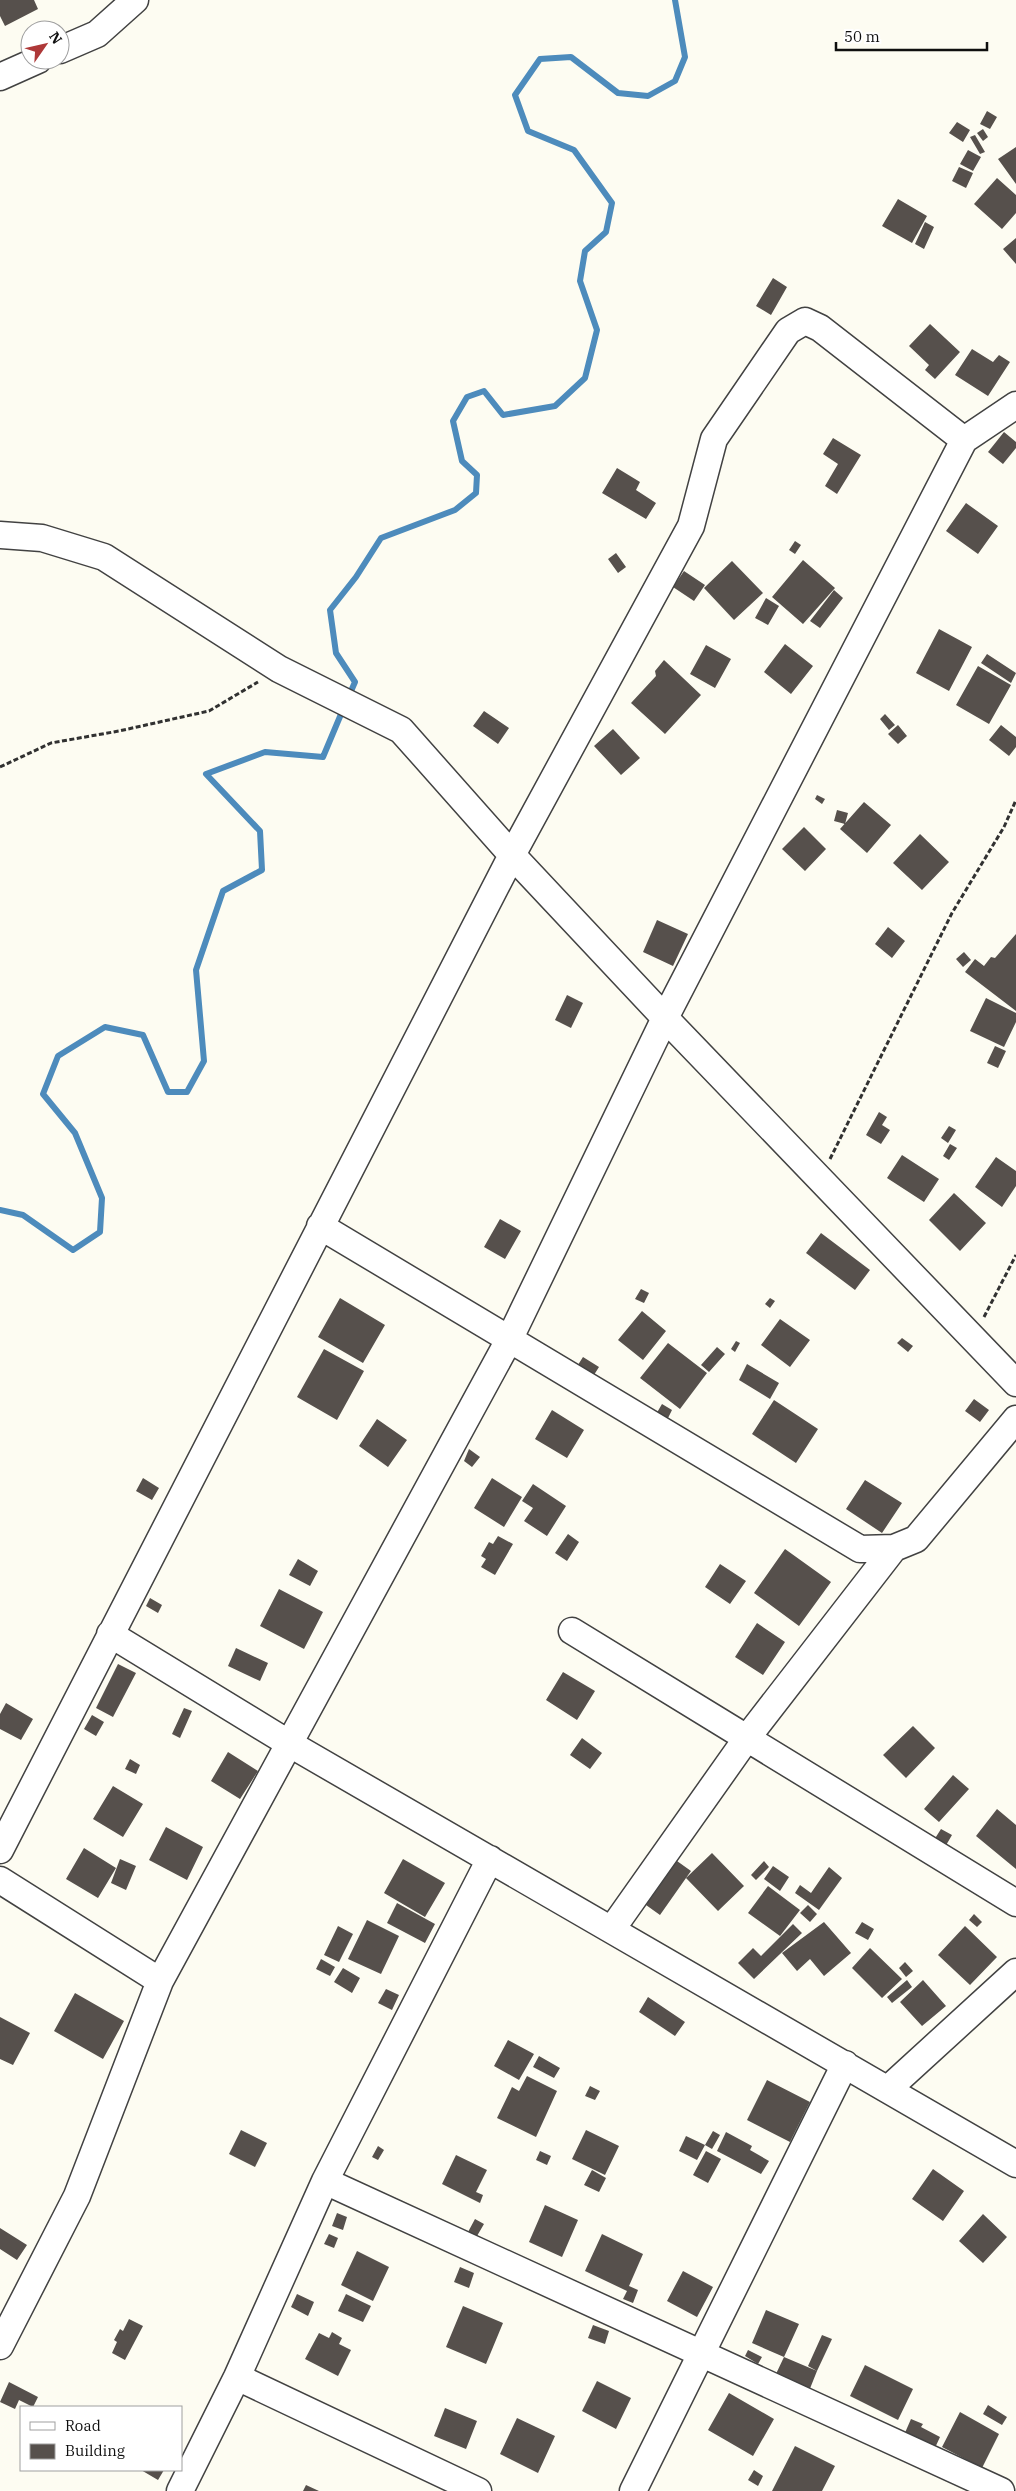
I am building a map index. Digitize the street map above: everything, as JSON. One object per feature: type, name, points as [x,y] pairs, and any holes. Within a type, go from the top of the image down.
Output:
[{"type":"street","points":[[70,46],[97,34],[134,0]]},
{"type":"street","points":[[0,77],[20,68]]},
{"type":"street","points":[[0,1850],[512,855],[691,526],[714,439],[788,331],[805,322],[820,328],[964,440]]},
{"type":"street","points":[[0,2346],[77,2196],[160,1981],[510,1338],[665,1018],[964,440],[1016,404]]},
{"type":"street","points":[[0,535],[42,538],[104,557],[280,669],[401,730],[512,855],[665,1018],[1016,1383]]},
{"type":"street","points":[[320,1226],[860,1549],[894,1548],[916,1539],[1016,1419]]},
{"type":"street","points":[[612,1929],[747,1738],[894,1548]]},
{"type":"street","points":[[572,1631],[1016,1903]]},
{"type":"street","points":[[110,1634],[290,1744],[1016,2164]]},
{"type":"street","points":[[180,2491],[237,2377],[325,2181],[490,1858]]},
{"type":"street","points":[[0,1880],[160,1981]]},
{"type":"street","points":[[888,2089],[1016,1972]]},
{"type":"street","points":[[633,2491],[844,2064]]},
{"type":"street","points":[[325,2181],[1000,2491]]},
{"type":"street","points":[[237,2377],[478,2491]]},
{"type":"path","points":[[0,767],[51,743],[209,711],[280,669]]},
{"type":"path","points":[[820,1179],[952,913],[1004,827],[1016,800]]},
{"type":"path","points":[[973,1339],[1016,1255]]},
{"type":"building","points":[[0,0],[34,0],[38,9],[5,26],[0,16]]},
{"type":"building","points":[[987,111],[997,117],[990,129],[980,124]]},
{"type":"building","points":[[957,122],[970,130],[963,142],[949,133]]},
{"type":"building","points":[[983,129],[988,137],[983,141],[977,133]]},
{"type":"building","points":[[975,135],[985,152],[980,154],[970,137]]},
{"type":"building","points":[[1016,147],[1016,184],[998,159]]},
{"type":"building","points":[[968,150],[981,157],[973,171],[960,164]]},
{"type":"building","points":[[959,167],[973,173],[966,188],[952,181]]},
{"type":"building","points":[[997,178],[1016,195],[1016,213],[1002,229],[974,204]]},
{"type":"building","points":[[898,199],[927,216],[912,243],[882,226]]},
{"type":"building","points":[[925,222],[934,227],[924,249],[915,244]]},
{"type":"building","points":[[1016,238],[1016,264],[1003,249]]},
{"type":"building","points":[[773,278],[787,287],[771,315],[756,306]]},
{"type":"building","points":[[930,324],[960,352],[935,379],[925,370],[929,365],[909,346]]},
{"type":"building","points":[[972,349],[993,362],[999,355],[1010,362],[988,396],[955,375]]},
{"type":"building","points":[[1004,432],[1016,442],[1016,448],[1003,464],[988,452]]},
{"type":"building","points":[[833,438],[861,455],[837,494],[825,486],[838,464],[823,454]]},
{"type":"building","points":[[617,468],[640,482],[636,490],[656,503],[646,519],[602,493]]},
{"type":"building","points":[[966,503],[998,526],[978,554],[946,531]]},
{"type":"building","points":[[795,541],[801,545],[795,554],[789,550]]},
{"type":"building","points":[[616,553],[626,567],[618,573],[608,559]]},
{"type":"building","points":[[803,560],[835,588],[803,624],[772,597]]},
{"type":"building","points":[[732,561],[763,593],[734,620],[704,588]]},
{"type":"building","points":[[684,571],[705,585],[694,601],[673,587]]},
{"type":"building","points":[[834,590],[843,598],[820,628],[810,621]]},
{"type":"building","points":[[766,598],[779,606],[768,625],[755,618]]},
{"type":"building","points":[[939,629],[972,647],[949,691],[916,673]]},
{"type":"building","points":[[785,644],[813,666],[791,694],[764,672]]},
{"type":"building","points":[[706,645],[731,659],[715,688],[690,674]]},
{"type":"building","points":[[987,654],[1016,673],[1011,683],[981,663]]},
{"type":"building","points":[[664,660],[701,695],[665,734],[631,703],[656,676],[655,671]]},
{"type":"building","points":[[978,666],[1011,685],[989,724],[956,705]]},
{"type":"building","points":[[484,711],[509,728],[498,744],[473,726]]},
{"type":"building","points":[[885,714],[895,725],[889,730],[880,719]]},
{"type":"building","points":[[898,725],[907,736],[898,744],[888,734]]},
{"type":"building","points":[[1001,725],[1016,737],[1016,747],[1009,756],[989,740]]},
{"type":"building","points":[[613,729],[640,758],[621,775],[594,746]]},
{"type":"building","points":[[817,795],[825,799],[822,804],[815,799]]},
{"type":"building","points":[[864,802],[891,825],[867,853],[840,829]]},
{"type":"building","points":[[837,810],[848,813],[845,824],[834,821]]},
{"type":"building","points":[[804,827],[826,849],[805,871],[782,849]]},
{"type":"building","points":[[920,834],[949,862],[922,890],[893,863]]},
{"type":"building","points":[[657,920],[688,934],[673,966],[643,952]]},
{"type":"building","points":[[888,927],[905,941],[892,958],[875,944]]},
{"type":"building","points":[[1016,934],[1016,1011],[965,972],[975,959],[984,966],[991,957],[995,958]]},
{"type":"building","points":[[964,952],[971,960],[963,967],[956,959]]},
{"type":"building","points":[[567,995],[583,1003],[571,1028],[555,1020]]},
{"type":"building","points":[[986,998],[1016,1013],[1016,1022],[1004,1047],[970,1031]]},
{"type":"building","points":[[995,1046],[1006,1051],[998,1068],[987,1063]]},
{"type":"building","points":[[879,1112],[887,1117],[882,1125],[890,1130],[881,1144],[866,1135]]},
{"type":"building","points":[[949,1126],[956,1130],[948,1143],[941,1138]]},
{"type":"building","points":[[950,1144],[957,1148],[949,1160],[943,1156]]},
{"type":"building","points":[[902,1155],[939,1179],[924,1202],[887,1178]]},
{"type":"building","points":[[996,1157],[1016,1171],[1016,1186],[1002,1207],[975,1187]]},
{"type":"building","points":[[954,1193],[986,1223],[960,1251],[929,1220]]},
{"type":"building","points":[[500,1219],[521,1231],[505,1259],[484,1247]]},
{"type":"building","points":[[821,1233],[870,1270],[855,1290],[806,1253]]},
{"type":"building","points":[[641,1289],[649,1293],[644,1303],[635,1299]]},
{"type":"building","points":[[340,1298],[385,1325],[363,1363],[318,1337]]},
{"type":"building","points":[[770,1298],[775,1301],[770,1308],[765,1304]]},
{"type":"building","points":[[642,1311],[666,1331],[643,1360],[618,1340]]},
{"type":"building","points":[[780,1319],[810,1340],[790,1367],[761,1345]]},
{"type":"building","points":[[902,1338],[913,1346],[908,1352],[897,1343]]},
{"type":"building","points":[[736,1341],[740,1343],[735,1352],[731,1349]]},
{"type":"building","points":[[668,1343],[707,1373],[680,1409],[640,1378]]},
{"type":"building","points":[[717,1347],[725,1354],[709,1372],[701,1365]]},
{"type":"building","points":[[324,1349],[364,1371],[337,1420],[297,1397]]},
{"type":"building","points":[[583,1357],[599,1367],[592,1378],[576,1368]]},
{"type":"building","points":[[747,1364],[779,1383],[770,1399],[739,1380]]},
{"type":"building","points":[[974,1399],[989,1410],[980,1422],[965,1411]]},
{"type":"building","points":[[774,1400],[818,1429],[796,1463],[752,1434]]},
{"type":"building","points":[[662,1404],[672,1410],[666,1422],[655,1416]]},
{"type":"building","points":[[552,1410],[584,1430],[567,1458],[535,1439]]},
{"type":"building","points":[[377,1419],[407,1440],[388,1467],[359,1446]]},
{"type":"building","points":[[469,1449],[480,1457],[472,1467],[464,1461]]},
{"type":"building","points":[[143,1478],[159,1488],[152,1500],[136,1491]]},
{"type":"building","points":[[492,1478],[522,1497],[504,1527],[474,1508]]},
{"type":"building","points":[[865,1480],[902,1503],[882,1533],[846,1509]]},
{"type":"building","points":[[533,1484],[566,1506],[547,1536],[524,1521],[533,1508],[522,1501]]},
{"type":"building","points":[[568,1534],[579,1542],[567,1561],[555,1553]]},
{"type":"building","points":[[498,1536],[513,1544],[495,1575],[481,1567],[486,1559],[481,1556],[489,1542],[493,1544]]},
{"type":"building","points":[[785,1549],[831,1582],[799,1626],[754,1593]]},
{"type":"building","points":[[298,1559],[318,1571],[310,1586],[289,1575]]},
{"type":"building","points":[[720,1564],[746,1581],[730,1604],[705,1587]]},
{"type":"building","points":[[279,1589],[323,1612],[304,1649],[260,1626]]},
{"type":"building","points":[[150,1598],[162,1605],[158,1613],[146,1606]]},
{"type":"building","points":[[757,1623],[785,1642],[763,1675],[735,1657]]},
{"type":"building","points":[[236,1648],[268,1663],[260,1681],[228,1666]]},
{"type":"building","points":[[118,1664],[136,1673],[113,1717],[96,1708]]},
{"type":"building","points":[[563,1672],[595,1691],[577,1720],[546,1700]]},
{"type":"building","points":[[6,1703],[33,1719],[21,1740],[0,1729],[0,1714]]},
{"type":"building","points":[[184,1708],[192,1711],[180,1738],[172,1734]]},
{"type":"building","points":[[92,1715],[104,1722],[96,1736],[84,1729]]},
{"type":"building","points":[[913,1726],[935,1748],[906,1778],[883,1755]]},
{"type":"building","points":[[582,1738],[602,1753],[590,1769],[570,1755]]},
{"type":"building","points":[[228,1752],[258,1771],[240,1799],[211,1781]]},
{"type":"building","points":[[130,1759],[140,1765],[136,1774],[125,1769]]},
{"type":"building","points":[[953,1775],[969,1789],[939,1822],[924,1809]]},
{"type":"building","points":[[113,1786],[143,1804],[123,1837],[93,1819]]},
{"type":"building","points":[[997,1809],[1016,1825],[1016,1869],[976,1836]]},
{"type":"building","points":[[166,1827],[203,1847],[187,1880],[149,1860]]},
{"type":"building","points":[[941,1829],[952,1835],[945,1847],[934,1840]]},
{"type":"building","points":[[84,1848],[116,1868],[98,1898],[66,1879]]},
{"type":"building","points":[[712,1853],[744,1886],[718,1911],[686,1878]]},
{"type":"building","points":[[120,1859],[136,1866],[126,1890],[111,1883]]},
{"type":"building","points":[[403,1859],[445,1883],[425,1917],[384,1893]]},
{"type":"building","points":[[677,1861],[691,1871],[660,1915],[646,1905]]},
{"type":"building","points":[[764,1861],[769,1867],[756,1880],[751,1875]]},
{"type":"building","points":[[773,1866],[789,1877],[780,1891],[764,1879]]},
{"type":"building","points":[[829,1867],[842,1878],[819,1910],[795,1893],[800,1885],[811,1893]]},
{"type":"building","points":[[768,1886],[800,1910],[780,1936],[748,1913]]},
{"type":"building","points":[[397,1903],[435,1924],[425,1943],[387,1923]]},
{"type":"building","points":[[808,1905],[817,1914],[810,1922],[800,1913]]},
{"type":"building","points":[[974,1914],[982,1922],[977,1927],[969,1920]]},
{"type":"building","points":[[367,1920],[399,1936],[381,1974],[348,1959]]},
{"type":"building","points":[[824,1922],[851,1953],[824,1976],[810,1959],[797,1971],[782,1953]]},
{"type":"building","points":[[862,1922],[874,1929],[868,1940],[855,1933]]},
{"type":"building","points":[[793,1924],[802,1933],[754,1979],[738,1963],[753,1948],[761,1956]]},
{"type":"building","points":[[338,1926],[353,1934],[339,1962],[324,1955]]},
{"type":"building","points":[[965,1926],[997,1957],[970,1985],[938,1955]]},
{"type":"building","points":[[870,1948],[902,1979],[882,1998],[852,1968]]},
{"type":"building","points":[[321,1959],[335,1967],[330,1976],[316,1969]]},
{"type":"building","points":[[905,1962],[913,1971],[906,1977],[899,1968]]},
{"type":"building","points":[[343,1968],[360,1978],[352,1993],[334,1982]]},
{"type":"building","points":[[907,1980],[912,1987],[892,2003],[887,1997]]},
{"type":"building","points":[[923,1980],[946,2006],[922,2026],[900,2002]]},
{"type":"building","points":[[386,1989],[399,1995],[392,2010],[378,2003]]},
{"type":"building","points":[[75,1993],[124,2021],[103,2059],[54,2031]]},
{"type":"building","points":[[648,1997],[685,2022],[675,2036],[639,2012]]},
{"type":"building","points":[[0,2017],[30,2033],[13,2065],[0,2059]]},
{"type":"building","points":[[508,2040],[534,2054],[519,2080],[494,2066]]},
{"type":"building","points":[[539,2056],[560,2068],[554,2078],[533,2067]]},
{"type":"building","points":[[527,2076],[557,2091],[536,2137],[497,2118],[512,2087],[519,2091]]},
{"type":"building","points":[[767,2080],[810,2102],[790,2142],[747,2120]]},
{"type":"building","points":[[590,2086],[600,2091],[595,2100],[585,2096]]},
{"type":"building","points":[[241,2130],[267,2143],[255,2167],[229,2154]]},
{"type":"building","points":[[586,2130],[619,2146],[605,2175],[572,2159]]},
{"type":"building","points":[[713,2131],[720,2135],[712,2149],[705,2145]]},
{"type":"building","points":[[726,2132],[752,2146],[750,2150],[769,2161],[761,2174],[717,2151]]},
{"type":"building","points":[[686,2136],[705,2145],[697,2160],[679,2151]]},
{"type":"building","points":[[378,2146],[384,2150],[378,2160],[372,2157]]},
{"type":"building","points":[[540,2151],[551,2156],[547,2165],[536,2160]]},
{"type":"building","points":[[706,2151],[721,2159],[708,2183],[693,2175]]},
{"type":"building","points":[[456,2155],[487,2170],[476,2192],[483,2195],[480,2203],[442,2184]]},
{"type":"building","points":[[933,2169],[964,2191],[943,2221],[912,2199]]},
{"type":"building","points":[[592,2170],[606,2178],[599,2192],[584,2185]]},
{"type":"building","points":[[545,2205],[578,2220],[562,2257],[529,2242]]},
{"type":"building","points":[[337,2213],[347,2217],[343,2230],[332,2226]]},
{"type":"building","points":[[983,2214],[1007,2237],[983,2263],[959,2241]]},
{"type":"building","points":[[475,2219],[484,2224],[477,2236],[468,2232]]},
{"type":"building","points":[[0,2228],[27,2245],[17,2260],[0,2249]]},
{"type":"building","points":[[329,2234],[338,2238],[334,2248],[324,2244]]},
{"type":"building","points":[[602,2234],[643,2254],[629,2286],[638,2290],[633,2303],[623,2299],[627,2291],[585,2271]]},
{"type":"building","points":[[357,2251],[389,2267],[373,2301],[341,2285]]},
{"type":"building","points":[[460,2267],[474,2273],[469,2288],[454,2282]]},
{"type":"building","points":[[683,2271],[713,2287],[697,2317],[667,2301]]},
{"type":"building","points":[[297,2294],[314,2302],[308,2316],[291,2307]]},
{"type":"building","points":[[346,2294],[371,2306],[363,2322],[338,2311]]},
{"type":"building","points":[[463,2306],[503,2323],[486,2364],[446,2347]]},
{"type":"building","points":[[766,2310],[799,2324],[784,2357],[752,2343]]},
{"type":"building","points":[[129,2319],[143,2326],[125,2360],[112,2353],[117,2342],[114,2340],[120,2329],[123,2331]]},
{"type":"building","points":[[593,2325],[609,2331],[605,2344],[588,2338]]},
{"type":"building","points":[[332,2332],[342,2338],[339,2344],[351,2350],[338,2376],[305,2359],[319,2333],[329,2338]]},
{"type":"building","points":[[822,2335],[832,2339],[817,2371],[808,2366]]},
{"type":"building","points":[[748,2350],[762,2357],[758,2364],[745,2356]]},
{"type":"building","points":[[784,2357],[817,2371],[809,2391],[775,2376]]},
{"type":"building","points":[[865,2365],[913,2389],[898,2420],[850,2396]]},
{"type":"building","points":[[597,2381],[631,2398],[616,2429],[582,2411]]},
{"type":"building","points":[[9,2382],[38,2397],[34,2406],[19,2400],[15,2409],[0,2402]]},
{"type":"building","points":[[729,2393],[774,2419],[753,2456],[708,2430]]},
{"type":"building","points":[[988,2405],[1007,2417],[1002,2425],[983,2414]]},
{"type":"building","points":[[445,2408],[477,2421],[466,2449],[434,2436]]},
{"type":"building","points":[[960,2412],[999,2434],[982,2468],[942,2447]]},
{"type":"building","points":[[517,2418],[555,2436],[538,2473],[500,2454]]},
{"type":"building","points":[[911,2419],[923,2424],[921,2427],[940,2437],[934,2450],[904,2435]]},
{"type":"building","points":[[795,2446],[835,2466],[822,2491],[772,2491]]},
{"type":"building","points":[[754,2470],[763,2476],[758,2486],[748,2480]]},
{"type":"building","points":[[143,2471],[163,2471],[158,2480]]},
{"type":"building","points":[[306,2485],[319,2491],[303,2491]]},
{"type":"waterway","points":[[348,698],[355,682],[336,653],[330,610],[356,577],[381,538],[455,510],[476,493],[477,475],[462,461],[453,421],[467,397],[484,391],[503,415],[555,406],[585,378],[597,330],[580,281],[585,251],[606,232],[612,203],[574,150],[528,131],[515,95],[540,59],[571,57],[618,93],[648,96],[675,81],[685,57],[675,0]]},
{"type":"waterway","points":[[0,1210],[23,1215],[73,1250],[100,1232],[102,1198],[75,1133],[43,1094],[58,1056],[105,1027],[143,1035],[168,1092],[187,1092],[204,1061],[196,970],[223,891],[262,870],[260,831],[206,774],[265,752],[323,757],[344,707]]}]
